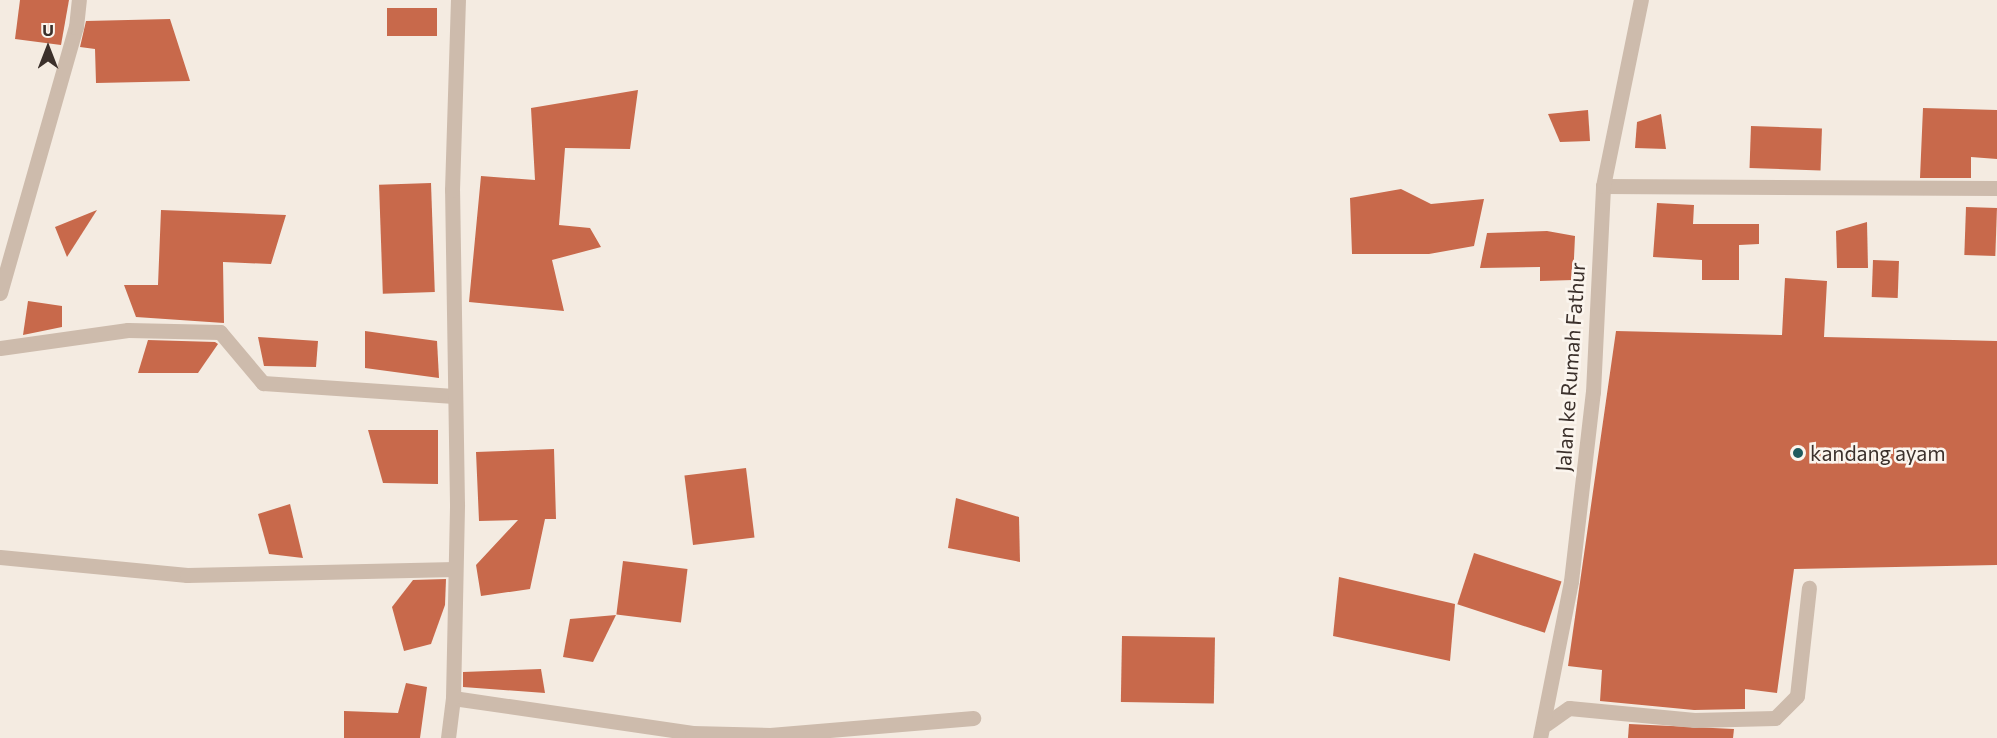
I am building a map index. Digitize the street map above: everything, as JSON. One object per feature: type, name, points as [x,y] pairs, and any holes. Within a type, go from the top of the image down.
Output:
[{"type":"street","points":[[0,293],[76,27],[79,0]]},
{"type":"street","points":[[448,738],[453,698],[456,569],[452,190],[458,0]]},
{"type":"street","name":"Jalan ke Rumah Fathur","points":[[1543,731],[1571,581],[1593,392],[1603,186],[1618,126],[1641,0]]},
{"type":"street","points":[[1603,186],[1997,188]]},
{"type":"street","points":[[0,348],[128,330],[220,332],[263,383],[454,396]]},
{"type":"street","points":[[0,557],[187,574],[456,569]]},
{"type":"street","points":[[1543,731],[1569,708],[1694,720],[1774,718],[1797,696],[1809,588]]},
{"type":"street","points":[[453,698],[692,733],[770,735],[973,718]]},
{"type":"building","points":[[20,0],[69,0],[61,45],[15,39]]},
{"type":"building","points":[[387,8],[437,8],[437,36],[387,36]]},
{"type":"building","points":[[170,19],[190,81],[96,83],[95,49],[80,47],[86,21]]},
{"type":"building","points":[[638,90],[630,149],[565,148],[559,225],[590,228],[601,247],[552,260],[564,311],[469,302],[481,176],[535,180],[531,108]]},
{"type":"building","points":[[1923,108],[1997,110],[1997,159],[1971,157],[1971,178],[1920,178]]},
{"type":"building","points":[[1588,110],[1590,141],[1560,142],[1548,114]]},
{"type":"building","points":[[1661,114],[1666,149],[1635,148],[1637,122]]},
{"type":"building","points":[[1751,126],[1822,128],[1820,170],[1750,168]]},
{"type":"building","points":[[431,183],[435,292],[383,294],[379,185]]},
{"type":"building","points":[[1401,189],[1431,204],[1484,199],[1474,246],[1429,254],[1352,254],[1350,198]]},
{"type":"building","points":[[1657,203],[1694,205],[1693,224],[1759,224],[1759,244],[1739,245],[1739,280],[1702,280],[1702,260],[1653,257]]},
{"type":"building","points":[[1966,207],[1997,208],[1995,256],[1964,255]]},
{"type":"building","points":[[97,210],[67,257],[55,227]]},
{"type":"building","points":[[161,210],[286,215],[271,264],[223,262],[224,323],[136,317],[124,285],[158,285]]},
{"type":"building","points":[[1867,222],[1868,268],[1837,268],[1836,231]]},
{"type":"building","points":[[1547,231],[1575,236],[1573,280],[1540,281],[1540,267],[1480,268],[1487,233]]},
{"type":"building","points":[[1873,260],[1899,261],[1898,298],[1872,297]]},
{"type":"building","name":"kandang ayam","points":[[1785,278],[1827,281],[1824,337],[1997,341],[1997,565],[1794,569],[1777,693],[1745,689],[1745,709],[1694,710],[1600,701],[1602,670],[1568,666],[1616,331],[1782,335]]},
{"type":"building","points":[[28,301],[62,306],[62,327],[23,335]]},
{"type":"building","points":[[365,331],[437,341],[439,378],[365,368]]},
{"type":"building","points":[[258,337],[318,341],[316,367],[264,366]]},
{"type":"building","points":[[148,340],[215,342],[218,344],[198,373],[138,373]]},
{"type":"building","points":[[368,430],[438,430],[438,484],[383,483]]},
{"type":"building","points":[[554,449],[556,519],[545,519],[530,589],[481,596],[476,565],[518,520],[479,521],[476,452]]},
{"type":"building","points":[[746,468],[755,537],[693,545],[684,476]]},
{"type":"building","points":[[956,498],[1019,517],[1020,562],[948,548]]},
{"type":"building","points":[[290,504],[303,558],[269,554],[258,514]]},
{"type":"building","points":[[1474,553],[1561,581],[1545,633],[1457,604]]},
{"type":"building","points":[[623,561],[688,569],[681,623],[616,615]]},
{"type":"building","points":[[1339,577],[1455,604],[1450,661],[1333,636]]},
{"type":"building","points":[[446,579],[445,605],[431,644],[404,651],[392,607],[413,580]]},
{"type":"building","points":[[616,615],[593,662],[563,657],[570,619]]},
{"type":"building","points":[[1122,636],[1215,638],[1214,704],[1121,702]]},
{"type":"building","points":[[541,669],[545,693],[463,687],[463,672]]},
{"type":"building","points":[[406,683],[427,687],[420,738],[344,738],[344,711],[398,713]]},
{"type":"building","points":[[1629,724],[1734,729],[1733,738],[1628,738]]},
{"type":"place","name":"kandang ayam","points":[[1798,453]]}]
